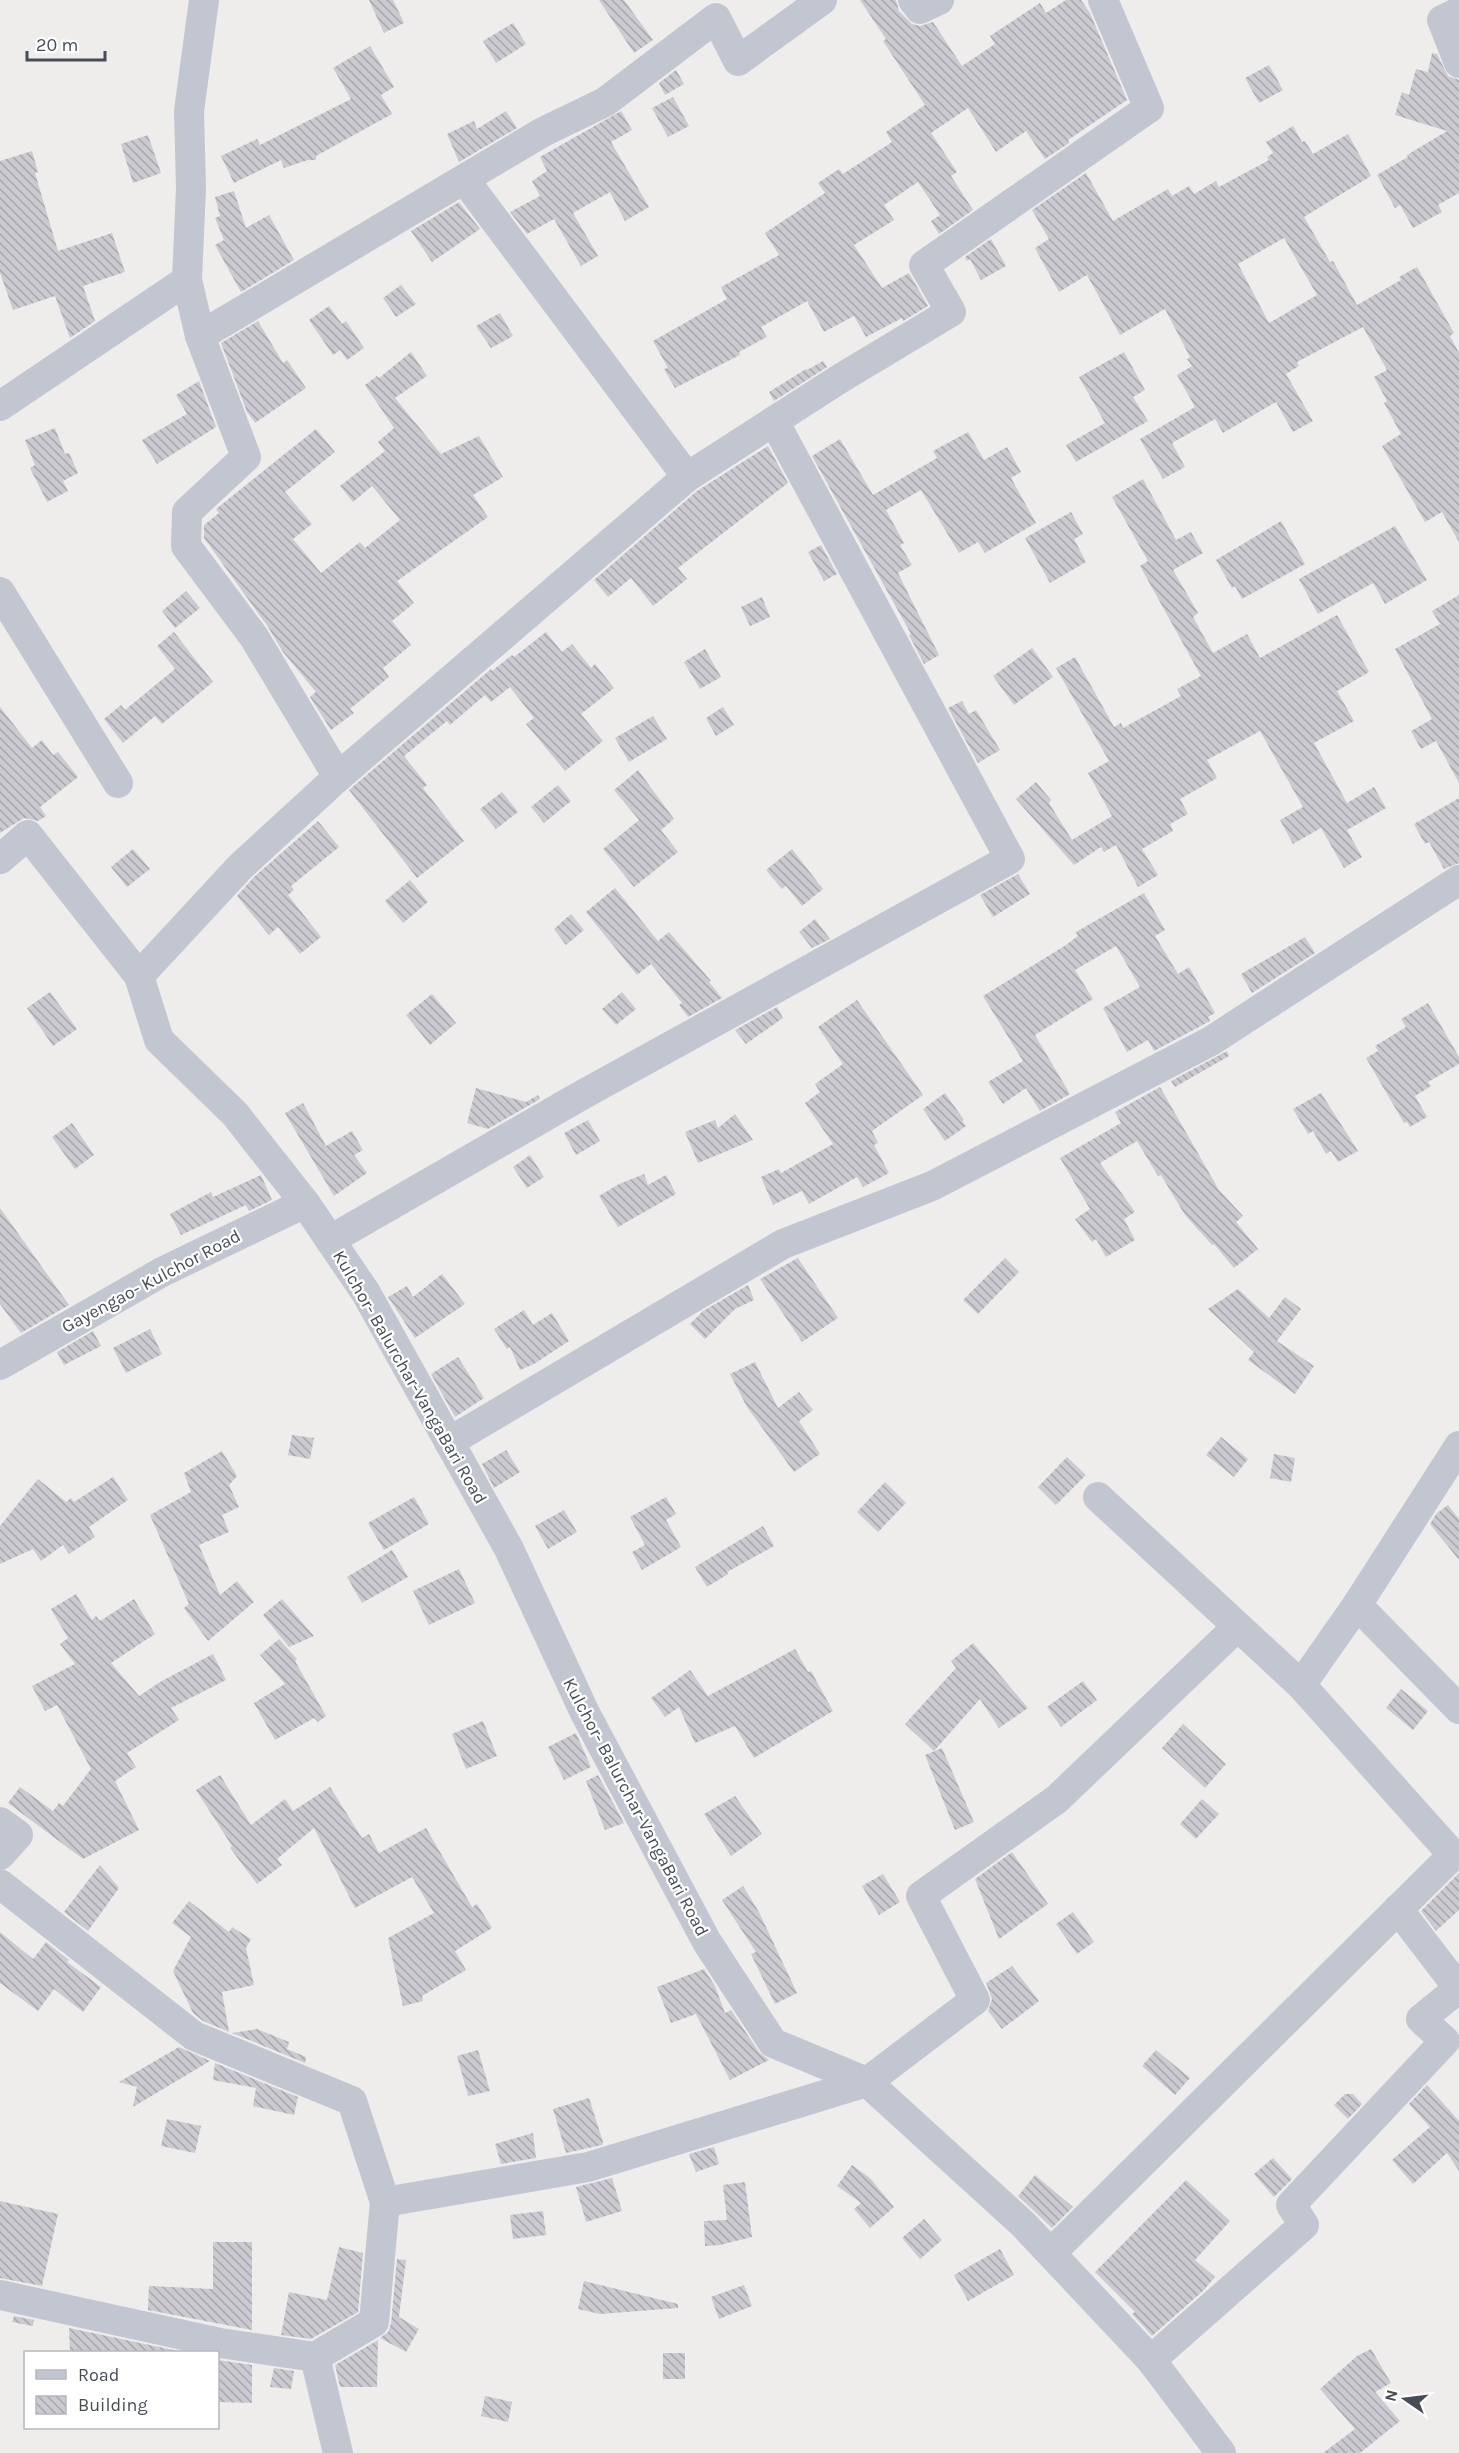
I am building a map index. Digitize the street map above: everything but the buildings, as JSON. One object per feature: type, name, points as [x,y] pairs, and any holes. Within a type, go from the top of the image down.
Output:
[{"type":"street","points":[[204,0],[189,111],[191,189],[187,280],[200,336],[246,457],[187,512],[186,546],[254,637],[338,777]]},
{"type":"street","points":[[200,336],[543,132],[605,102],[716,18],[738,61],[822,0]]},
{"type":"street","points":[[913,0],[920,9],[939,0]]},
{"type":"street","points":[[0,859],[28,836],[140,976],[241,866],[338,777],[687,477],[951,312],[924,265],[1149,108],[1103,0]]},
{"type":"street","points":[[1459,12],[1442,20],[1459,63]]},
{"type":"street","points":[[464,179],[687,477]]},
{"type":"street","points":[[0,406],[187,280]]},
{"type":"street","points":[[330,1240],[582,1095],[1010,859],[774,421]]},
{"type":"street","points":[[0,592],[118,783]]},
{"type":"street","points":[[449,1442],[783,1244],[932,1186],[1211,1041],[1459,880]]},
{"type":"street","name":"Kulchor- Balurchar-VangaBari Road","points":[[140,976],[159,1040],[235,1114],[305,1203],[366,1293],[509,1549],[585,1713],[706,1942],[773,2043],[867,2082],[1024,2225],[1151,2360],[1221,2453]]},
{"type":"street","name":"Gayengao- Kulchor Road","points":[[0,1365],[162,1272],[305,1203]]},
{"type":"street","points":[[1300,1685],[1357,1605],[1459,1446]]},
{"type":"street","points":[[1050,2253],[1398,1909],[1456,1859],[1300,1685],[1098,1497]]},
{"type":"street","points":[[1357,1605],[1459,1709]]},
{"type":"street","points":[[385,2202],[588,2168],[867,2082],[975,2000],[921,1896],[1057,1799],[1238,1627]]},
{"type":"street","points":[[0,1822],[18,1835],[0,1855]]},
{"type":"street","points":[[0,1884],[194,2036],[352,2101],[385,2202],[374,2322],[315,2357],[220,2343],[0,2295]]},
{"type":"street","points":[[1151,2360],[1304,2225],[1291,2205],[1445,2041],[1421,2019],[1459,1988],[1398,1909]]},
{"type":"street","points":[[315,2357],[338,2453]]}]
